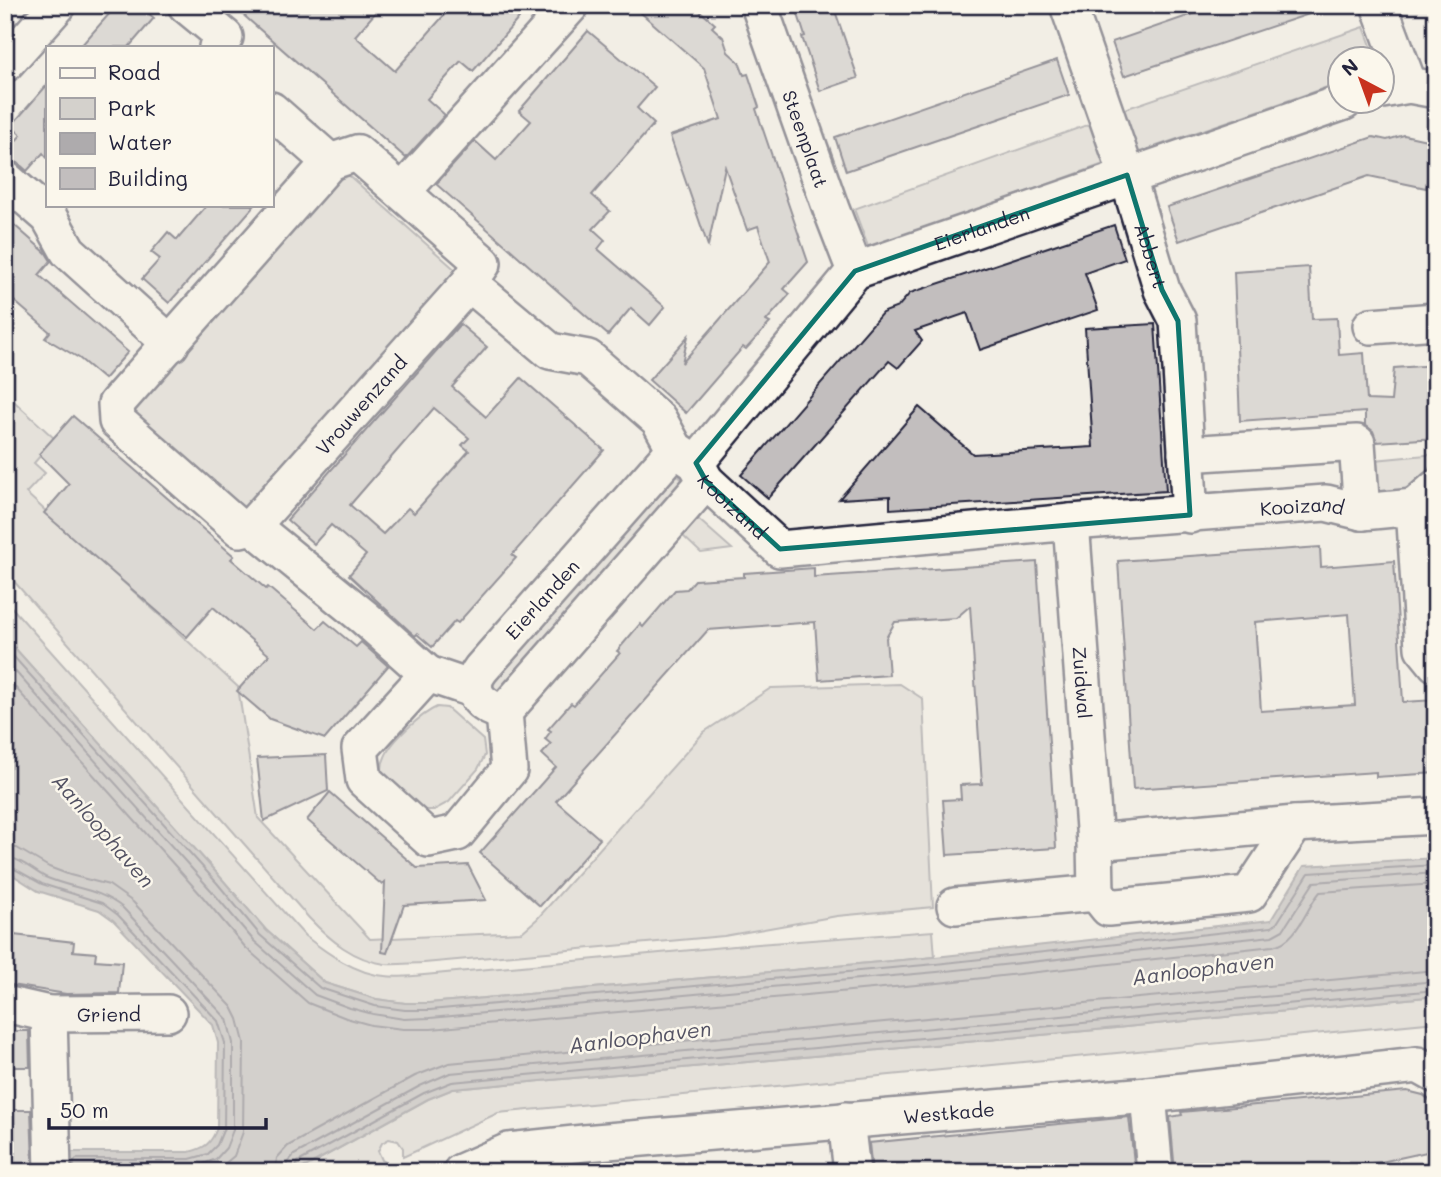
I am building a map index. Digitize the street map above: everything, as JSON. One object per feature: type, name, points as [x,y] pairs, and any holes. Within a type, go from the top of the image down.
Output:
[{"type":"street","points":[[5,64],[58,5]]},
{"type":"street","points":[[186,5],[225,37],[218,46]]},
{"type":"street","points":[[403,191],[571,5]]},
{"type":"street","name":"Steenplaat","points":[[759,5],[855,271]]},
{"type":"street","name":"Abbert","points":[[1068,5],[1127,176],[1162,290],[1178,321],[1190,514]]},
{"type":"street","points":[[1379,5],[1409,88]]},
{"type":"street","name":"Eierlanden","points":[[504,712],[692,465],[855,271],[1326,108]]},
{"type":"street","points":[[273,112],[330,162]]},
{"type":"street","points":[[428,674],[360,749],[364,780],[429,839],[457,833],[509,770],[504,712],[488,709],[475,690],[428,674],[365,618],[252,526],[240,529],[117,421],[116,404],[330,162],[357,153],[403,191],[482,263],[469,282]]},
{"type":"street","points":[[5,179],[49,217],[68,251],[171,344]]},
{"type":"street","name":"Kooizand","points":[[469,282],[550,351],[588,358],[659,420],[692,465],[780,549],[1071,522],[1326,503],[1363,512],[1425,497]]},
{"type":"street","name":"Vrouwenzand","points":[[252,526],[469,282]]},
{"type":"street","points":[[1371,326],[1436,321]]},
{"type":"street","name":"Kooizand","points":[[1186,454],[1357,443],[1363,512]]},
{"type":"street","name":"Eierlanden","points":[[475,690],[474,677],[481,668],[692,465]]},
{"type":"street","points":[[1425,497],[1423,648],[1436,664]]},
{"type":"street","name":"Zuidwal","points":[[1071,522],[1097,893]]},
{"type":"street","points":[[1095,842],[1295,824],[1436,816]]},
{"type":"street","points":[[955,906],[1097,893],[1108,908],[1249,894],[1295,824]]},
{"type":"street","name":"Griend","points":[[5,1004],[50,1014],[168,1013]]},
{"type":"street","name":"Griend","points":[[50,1014],[53,1172]]},
{"type":"street","name":"Westkade","points":[[461,1172],[509,1151],[1148,1095],[1418,1065],[1436,1075]]},
{"type":"street","points":[[1148,1095],[1155,1172]]},
{"type":"street","points":[[846,1120],[852,1172]]},
{"type":"highlighted area","points":[[1127,175],[1162,290],[1178,321],[1190,515],[780,549],[706,481],[696,463],[855,271]]},
{"type":"green space","points":[[1364,27],[1371,46],[1326,46],[1326,87],[1128,156],[1113,113]]},
{"type":"green space","points":[[1098,121],[1112,161],[869,249],[854,209]]},
{"type":"green space","points":[[345,172],[459,273],[242,518],[129,417]]},
{"type":"green space","points":[[5,393],[55,439],[34,463],[45,473],[26,493],[238,687],[258,818],[370,939],[522,932],[537,919],[704,732],[771,688],[900,684],[923,699],[933,907],[837,916],[724,936],[424,963],[385,964],[353,953],[325,934],[309,918],[5,571]]},
{"type":"green space","points":[[1436,454],[1436,461],[1404,495],[1377,496],[1375,460]]},
{"type":"green space","points":[[676,474],[686,483],[516,687],[495,694],[487,687]]},
{"type":"green space","points":[[698,519],[732,549],[701,553],[683,536]]},
{"type":"green space","points":[[5,600],[305,936],[332,956],[363,971],[390,977],[409,976],[745,945],[933,931],[935,957],[429,1003],[376,999],[325,983],[266,930],[5,637]]},
{"type":"green space","points":[[437,707],[447,708],[483,740],[485,755],[478,769],[449,802],[434,810],[418,810],[383,779],[382,765],[388,751],[400,736]]},
{"type":"green space","points":[[1436,996],[1436,1022],[498,1113],[403,1157],[403,1148],[398,1141],[389,1139],[382,1143],[378,1151],[382,1160],[389,1164],[380,1172],[296,1172],[428,1099],[453,1089]]},
{"type":"water","name":"Aanloophaven","points":[[5,637],[266,930],[325,983],[376,999],[429,1003],[935,957],[1271,920],[1304,866],[1436,858],[1436,996],[453,1089],[428,1099],[296,1172],[67,1172],[67,1152],[189,1152],[207,1144],[217,1128],[218,1043],[213,1025],[113,920],[99,910],[38,891],[5,870]]},
{"type":"building","points":[[117,5],[139,5],[154,18],[130,46],[81,46]]},
{"type":"building","points":[[232,5],[382,5],[355,36],[395,71],[453,5],[504,5],[519,18],[473,71],[461,61],[427,99],[445,115],[406,158]]},
{"type":"building","points":[[632,5],[693,5],[715,24],[712,27],[723,37],[728,52],[739,62],[744,75],[748,74],[759,107],[756,109],[808,262],[784,289],[790,294],[766,321],[770,323],[746,349],[743,347],[686,413],[649,380],[688,336],[682,363],[770,262],[758,226],[747,230],[725,167],[708,246],[670,136],[721,119],[704,68]]},
{"type":"building","points":[[795,5],[833,5],[858,78],[820,91],[802,37],[805,36]]},
{"type":"building","points":[[1219,5],[1320,5],[1321,10],[1124,76],[1112,42]]},
{"type":"building","points":[[588,31],[655,87],[637,108],[654,124],[592,195],[610,211],[593,229],[605,240],[598,249],[665,307],[650,325],[631,308],[608,335],[436,184],[475,141],[496,160],[531,121],[519,111]]},
{"type":"building","points":[[1057,60],[1069,95],[846,171],[835,137]]},
{"type":"building","points":[[46,86],[46,157],[43,153],[27,171],[18,163],[5,159],[5,153],[21,135],[11,126]]},
{"type":"building","points":[[1404,135],[1436,142],[1436,179],[1428,177],[1426,188],[1369,176],[1179,241],[1167,207],[1373,137],[1387,140]]},
{"type":"building","points":[[206,206],[254,206],[169,303],[142,279],[160,259],[151,252],[168,232],[177,240]]},
{"type":"building","points":[[5,217],[46,253],[51,261],[39,275],[128,352],[104,379],[79,358],[45,338],[50,332],[5,293]]},
{"type":"building","points":[[1114,225],[1125,259],[1085,273],[1098,310],[980,350],[967,313],[915,331],[922,341],[898,368],[889,361],[768,498],[741,475],[882,313],[898,307],[910,293]]},
{"type":"building","points":[[1309,267],[1312,319],[1337,318],[1339,355],[1364,353],[1367,400],[1391,401],[1394,368],[1436,365],[1436,438],[1377,442],[1373,431],[1365,425],[1365,412],[1240,421],[1234,272]]},
{"type":"building","points":[[460,324],[487,347],[452,387],[486,417],[521,378],[604,450],[512,555],[516,558],[458,623],[455,621],[432,647],[417,634],[415,636],[349,575],[366,555],[331,525],[314,544],[287,520]],"holes":[[[434,408],[469,438],[462,445],[469,451],[414,513],[408,508],[383,534],[350,505]]]},
{"type":"building","points":[[1155,324],[1166,491],[890,509],[890,496],[839,499],[919,407],[973,454],[1093,447],[1085,328]]},
{"type":"building","points":[[73,416],[234,556],[231,559],[266,589],[268,587],[317,629],[325,621],[356,647],[361,642],[388,666],[325,739],[270,719],[237,691],[269,655],[213,607],[187,637],[44,513],[69,484],[39,454]]},
{"type":"building","points":[[1320,547],[1321,567],[1394,561],[1403,702],[1436,700],[1436,773],[1376,777],[1376,772],[1133,789],[1118,561]],"holes":[[[1349,614],[1355,705],[1261,711],[1255,622]]]},
{"type":"building","points":[[1037,562],[1056,848],[947,855],[943,800],[961,799],[960,785],[982,784],[970,606],[956,618],[895,622],[886,638],[889,675],[819,680],[815,622],[708,630],[556,801],[600,839],[540,906],[480,853],[556,767],[542,754],[551,744],[545,739],[551,731],[548,729],[571,703],[574,705],[620,653],[617,651],[640,624],[643,627],[675,590],[687,589],[695,580],[744,577],[744,573],[814,568],[814,577]]},
{"type":"building","points":[[326,755],[328,791],[264,821],[257,758]]},
{"type":"building","points":[[330,792],[417,868],[468,865],[486,900],[404,905],[387,953],[382,952],[385,882],[382,885],[307,820]]},
{"type":"building","points":[[5,934],[74,942],[73,951],[96,953],[95,960],[122,962],[119,993],[66,994],[5,984]]},
{"type":"building","points":[[5,1031],[29,1031],[30,1067],[5,1067]]},
{"type":"building","points":[[1407,1091],[1423,1095],[1436,1105],[1436,1150],[1381,1162],[1315,1168],[1316,1172],[1175,1172],[1170,1117],[1182,1115],[1181,1112]]},
{"type":"building","points":[[5,1110],[31,1110],[33,1163],[5,1164]]},
{"type":"building","points":[[1129,1117],[1135,1172],[1103,1172],[1103,1166],[1035,1172],[872,1172],[869,1143]]}]
